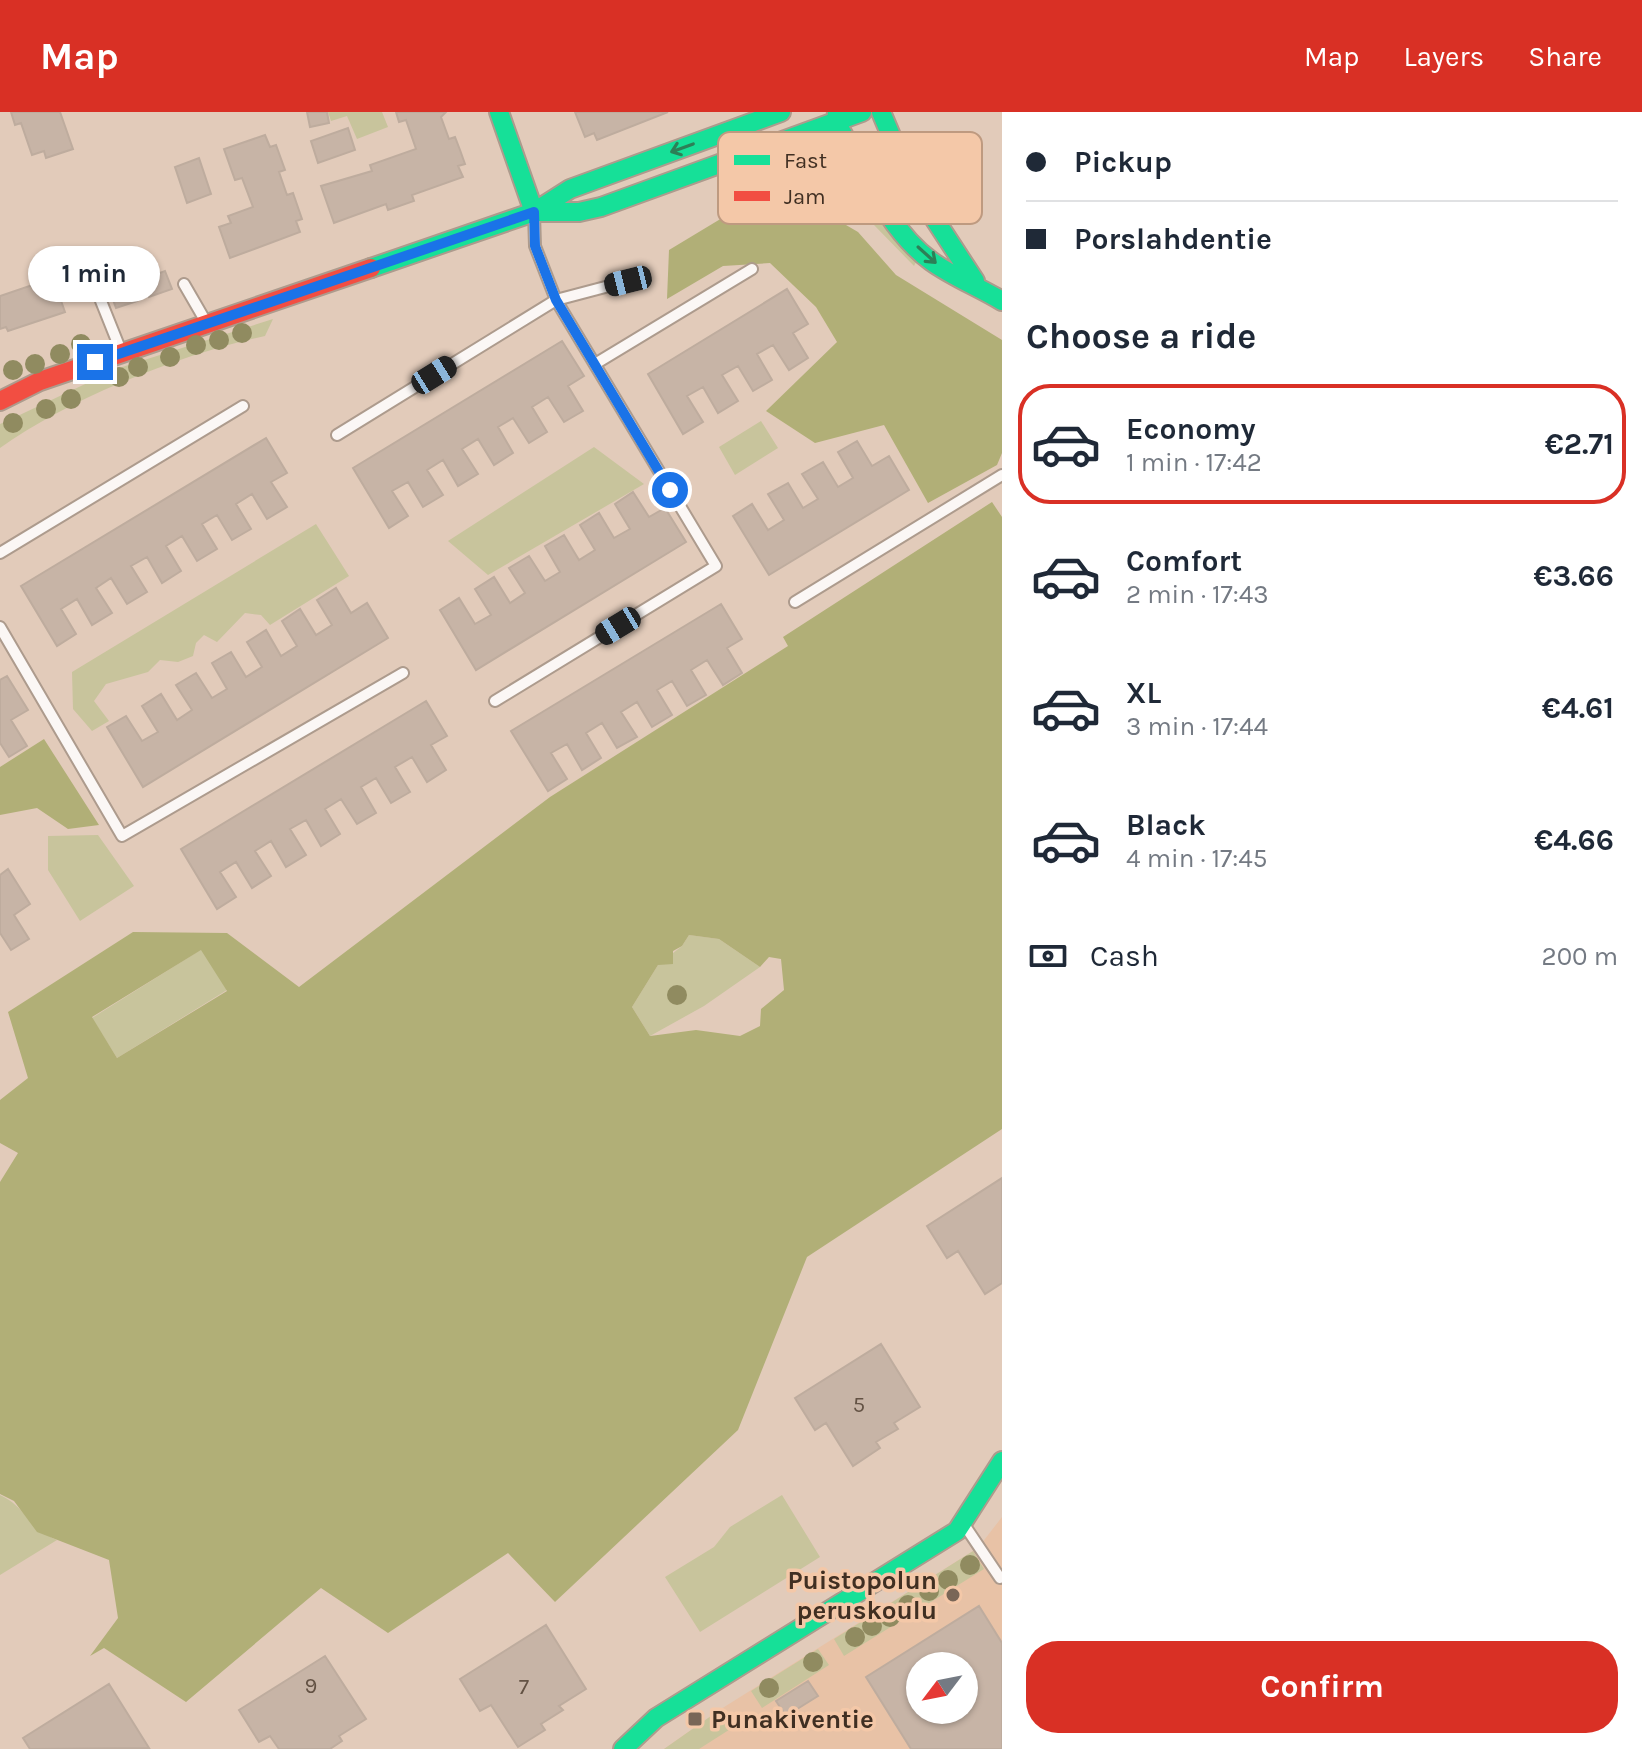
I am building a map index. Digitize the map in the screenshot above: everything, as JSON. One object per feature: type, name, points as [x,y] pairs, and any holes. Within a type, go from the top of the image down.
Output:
[{"type":"street","points":[[499,112],[534,212]]},
{"type":"street","points":[[726,132],[781,112]]},
{"type":"street","points":[[797,132],[836,117],[862,112]]},
{"type":"street","points":[[881,112],[889,132]]},
{"type":"street","points":[[0,401],[40,381],[534,212],[570,189],[718,135]]},
{"type":"street","points":[[534,212],[579,212],[601,207],[718,162]]},
{"type":"street","points":[[900,224],[929,260],[1002,301]]},
{"type":"street","points":[[938,224],[977,285]]},
{"type":"street","points":[[623,1749],[656,1718],[935,1546],[964,1524],[1002,1461]]},
{"type":"lane","points":[[495,701],[716,566],[556,300],[535,246],[534,212]]},
{"type":"lane","points":[[595,364],[752,269]]},
{"type":"lane","points":[[337,435],[556,300],[628,281]]},
{"type":"lane","points":[[184,284],[207,324]]},
{"type":"lane","points":[[101,301],[122,352]]},
{"type":"lane","points":[[0,553],[243,406]]},
{"type":"lane","points":[[795,602],[1000,481]]},
{"type":"lane","points":[[1,631],[122,836],[403,673]]},
{"type":"lane","points":[[964,1524],[1000,1578]]},
{"type":"shaded area","points":[[328,112],[382,112],[388,127],[357,139],[347,116],[331,121]]},
{"type":"shaded area","points":[[718,220],[718,224],[844,224],[858,232],[896,275],[1002,340],[1002,453],[997,465],[928,503],[884,425],[815,443],[766,411],[837,342],[816,307],[770,263],[723,266],[667,299],[669,250]]},
{"type":"shaded area","points":[[873,224],[887,224],[916,262],[914,266]]},
{"type":"shaded area","points":[[273,319],[265,336],[199,354],[127,380],[59,412],[0,448],[0,424],[119,368]]},
{"type":"shaded area","points":[[761,421],[778,448],[735,475],[719,447]]},
{"type":"shaded area","points":[[594,447],[644,484],[488,575],[448,541]]},
{"type":"shaded area","points":[[992,502],[1002,517],[1002,1129],[807,1257],[738,1430],[555,1602],[508,1553],[388,1633],[321,1588],[186,1702],[104,1648],[90,1656],[118,1618],[109,1560],[37,1532],[14,1501],[0,1494],[0,1182],[18,1153],[0,1143],[0,1100],[28,1078],[8,1012],[133,932],[227,933],[299,987],[550,797],[788,646],[783,637]],"holes":[[[689,935],[719,939],[760,967],[769,957],[781,959],[784,990],[761,1009],[760,1026],[740,1036],[696,1030],[650,1036],[632,1007],[658,965],[673,964],[673,951],[682,946]],[[201,950],[227,991],[117,1058],[92,1017]]]},
{"type":"shaded area","points":[[316,524],[349,576],[270,625],[261,615],[245,613],[217,642],[204,635],[196,643],[193,656],[178,662],[160,660],[148,672],[106,684],[94,701],[109,721],[92,731],[73,709],[72,672]]},
{"type":"shaded area","points":[[44,739],[99,825],[68,829],[37,808],[0,815],[0,767]]},
{"type":"shaded area","points":[[98,835],[134,886],[80,921],[48,870],[48,836]]},
{"type":"shaded area","points":[[689,935],[719,939],[760,967],[704,1006],[650,1036],[632,1007],[658,965],[682,946]]},
{"type":"shaded area","points":[[202,949],[227,990],[117,1058],[92,1018]]},
{"type":"shaded area","points":[[0,1495],[39,1529],[57,1540],[0,1575]]},
{"type":"shaded area","points":[[782,1495],[820,1557],[700,1632],[665,1577],[714,1547],[730,1527]]},
{"type":"shaded area","name":"Puistopolun peruskoulu","points":[[1002,1517],[1002,1749],[664,1749],[721,1709],[978,1548]]},
{"type":"shaded area","points":[[973,1551],[984,1569],[844,1656],[834,1639]]},
{"type":"shaded area","points":[[818,1649],[829,1665],[762,1708],[751,1691]]},
{"type":"shaded area","points":[[721,1709],[732,1728],[699,1749],[664,1749]]},
{"type":"building","points":[[11,112],[60,112],[73,149],[46,158],[44,151],[32,155],[21,123],[15,125]]},
{"type":"building","points":[[307,112],[327,112],[329,123],[310,127]]},
{"type":"building","points":[[396,112],[446,112],[441,117],[449,139],[455,137],[460,150],[465,164],[458,166],[463,177],[412,195],[414,201],[388,210],[386,204],[334,223],[321,186],[372,171],[370,165],[416,149],[406,120],[399,122]]},
{"type":"building","points":[[575,112],[668,112],[597,140],[594,133],[585,137]]},
{"type":"building","points":[[348,128],[355,150],[318,163],[311,141]]},
{"type":"building","points":[[265,135],[270,147],[276,145],[285,170],[279,172],[287,195],[293,193],[302,219],[296,221],[300,232],[230,258],[219,227],[231,223],[228,216],[253,207],[242,178],[235,180],[224,149]]},
{"type":"building","points":[[199,158],[211,194],[187,203],[175,167]]},
{"type":"building","points":[[165,271],[172,289],[149,297],[143,279]]},
{"type":"building","points":[[53,278],[65,312],[8,331],[6,327],[0,329],[0,296]]},
{"type":"building","points":[[134,289],[137,301],[116,308],[112,297]]},
{"type":"building","points":[[787,289],[808,324],[793,333],[808,358],[789,370],[773,345],[757,354],[772,380],[753,391],[738,366],[722,375],[738,401],[718,413],[703,387],[687,396],[703,422],[683,434],[648,374]]},
{"type":"building","points":[[562,341],[584,376],[568,386],[583,411],[564,422],[548,397],[532,407],[547,432],[529,443],[513,418],[498,427],[513,453],[494,465],[478,439],[462,449],[478,474],[458,486],[443,460],[427,470],[443,495],[423,507],[408,482],[392,491],[408,516],[389,528],[353,468]]},
{"type":"building","points":[[266,438],[287,473],[271,482],[287,507],[267,519],[252,494],[236,504],[251,529],[232,540],[217,515],[202,524],[217,549],[197,561],[182,536],[166,546],[181,571],[162,583],[147,557],[131,566],[147,592],[127,604],[111,578],[96,588],[112,613],[92,625],[77,599],[61,609],[76,634],[57,646],[21,586]]},
{"type":"building","points":[[857,441],[872,466],[889,456],[909,490],[769,575],[733,516],[752,504],[768,530],[784,520],[768,494],[788,483],[803,508],[818,499],[802,474],[823,462],[838,487],[853,478],[838,452]]},
{"type":"building","points":[[633,492],[649,517],[665,508],[686,542],[476,670],[440,610],[459,598],[475,624],[491,615],[475,589],[494,577],[510,603],[525,593],[509,568],[529,556],[545,581],[560,572],[545,546],[564,535],[579,560],[595,550],[580,525],[599,513],[614,538],[630,529],[615,504]]},
{"type":"building","points":[[336,588],[351,613],[367,603],[388,638],[143,787],[107,727],[126,716],[142,741],[158,732],[142,706],[161,694],[177,720],[192,710],[176,685],[196,673],[212,698],[227,689],[212,663],[231,652],[246,677],[262,667],[247,642],[266,630],[281,656],[297,646],[282,621],[300,609],[316,635],[332,625],[317,600]]},
{"type":"building","points":[[721,604],[742,639],[727,648],[742,673],[723,685],[707,660],[691,670],[706,695],[687,706],[672,681],[657,690],[672,715],[652,727],[637,702],[621,712],[637,737],[617,748],[602,723],[586,733],[601,758],[582,770],[567,744],[551,753],[567,779],[548,791],[511,731]]},
{"type":"building","points":[[7,676],[28,710],[11,720],[27,746],[9,757],[0,743],[0,680]]},
{"type":"building","points":[[426,701],[447,736],[431,745],[446,770],[427,782],[412,757],[395,767],[410,792],[391,803],[376,778],[361,787],[376,813],[357,824],[341,799],[325,809],[340,834],[321,846],[306,820],[290,829],[306,855],[286,867],[271,841],[255,851],[271,876],[252,888],[236,862],[220,872],[236,897],[217,909],[181,849]]},
{"type":"building","points":[[8,869],[30,904],[14,915],[29,939],[11,950],[0,933],[0,875]]},
{"type":"building","points":[[1002,1178],[1002,1283],[985,1294],[958,1251],[947,1258],[927,1226]]},
{"type":"building","points":[[881,1344],[920,1407],[894,1423],[898,1429],[876,1442],[880,1448],[853,1466],[826,1423],[815,1430],[795,1398]]},
{"type":"building","points":[[979,1606],[1002,1643],[1002,1749],[911,1749],[866,1677]]},
{"type":"building","points":[[546,1625],[586,1689],[559,1706],[563,1710],[541,1724],[545,1730],[518,1747],[491,1705],[480,1711],[460,1679]]},
{"type":"building","points":[[325,1656],[366,1719],[339,1736],[342,1741],[330,1749],[279,1749],[270,1736],[259,1742],[239,1710]]},
{"type":"building","points":[[808,1681],[818,1696],[786,1716],[776,1701]]},
{"type":"building","points":[[109,1684],[149,1748],[30,1749],[23,1738]]},
{"type":"traffic: fast","points":[[499,112],[534,212]]},
{"type":"traffic: fast","points":[[726,132],[781,112]]},
{"type":"traffic: fast","points":[[837,112],[836,122],[841,132]]},
{"type":"traffic: fast","points":[[807,132],[862,112]]},
{"type":"traffic: fast","points":[[881,112],[889,132]]},
{"type":"traffic: fast","points":[[371,268],[534,212],[570,189],[718,135]]},
{"type":"traffic: fast","points":[[534,212],[579,212],[601,207],[718,164]]},
{"type":"traffic: fast","points":[[895,224],[915,248],[931,261],[1002,301]]},
{"type":"traffic: fast","points":[[938,224],[975,281]]},
{"type":"traffic: fast","points":[[623,1749],[656,1718],[957,1531],[1002,1461]]},
{"type":"traffic: jam","points":[[0,401],[40,381],[371,268]]},
{"type":"place","name":"Puistopolun peruskoulu","points":[[953,1595]]},
{"type":"place","name":"Punakiventie","points":[[695,1719]]},
{"type":"route","points":[[95,362],[534,212],[535,246],[556,300],[670,490]]}]
